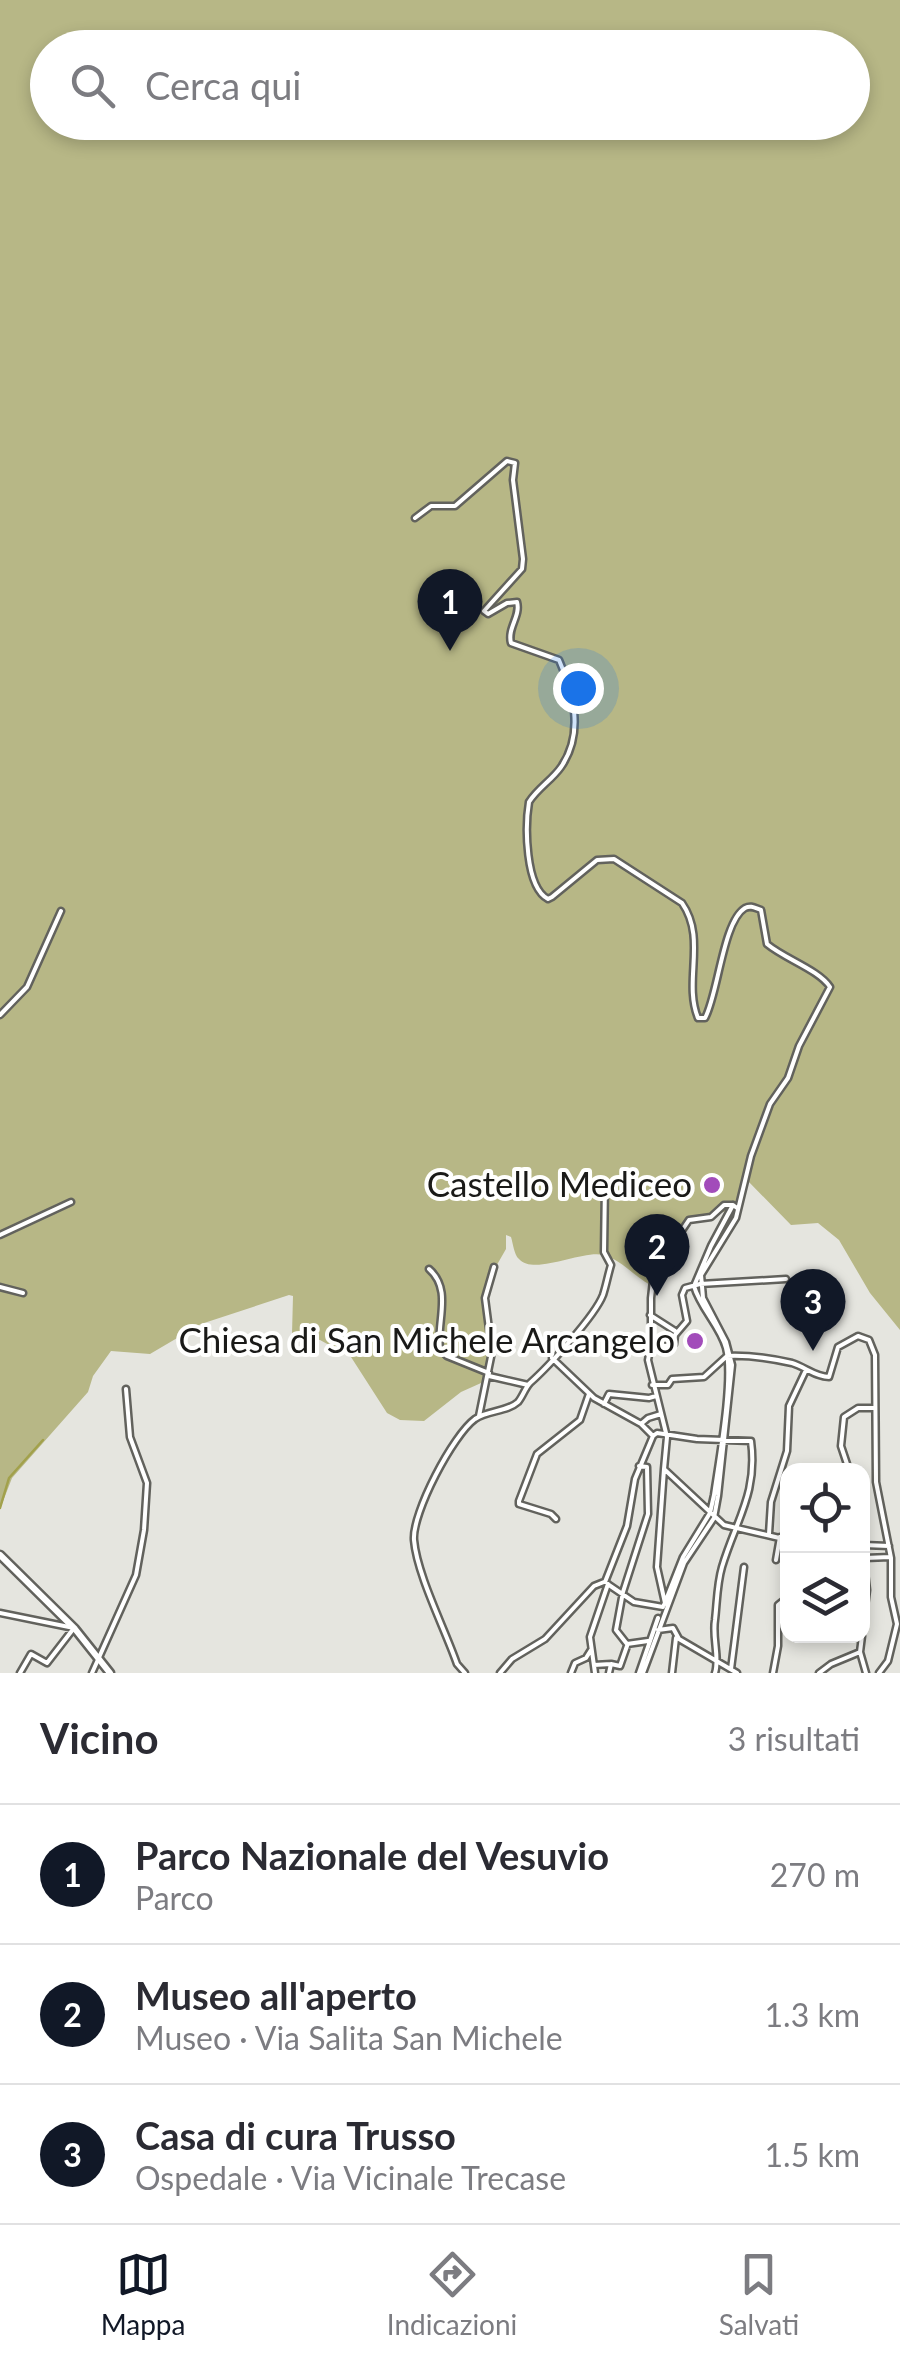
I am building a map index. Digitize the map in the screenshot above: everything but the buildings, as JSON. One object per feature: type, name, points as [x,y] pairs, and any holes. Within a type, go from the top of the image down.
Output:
[{"type":"street","points":[[415,518],[431,506],[456,506],[510,460],[516,468],[522,568],[484,612],[488,614],[507,602],[517,602],[510,643],[559,660],[575,715],[574,735],[564,763],[529,802],[530,857],[534,886],[542,897],[552,898],[597,860],[614,859],[682,903],[694,932],[694,1012],[701,1019],[712,1004],[735,922],[746,908],[761,910],[767,944],[823,978],[830,987],[799,1046],[788,1078],[767,1111],[735,1206],[736,1218],[697,1285]]},
{"type":"street","points":[[0,1015],[27,987],[60,911]]},
{"type":"street","points":[[465,1673],[457,1664],[419,1560],[414,1540],[420,1514],[463,1430],[479,1416],[512,1406],[548,1368],[603,1296],[611,1265],[603,1240],[605,1184]]},
{"type":"street","points":[[0,1234],[71,1202]]},
{"type":"street","points":[[664,1606],[656,1567],[666,1433],[648,1360],[654,1272],[691,1219],[711,1217],[724,1206],[735,1206]]},
{"type":"street","points":[[479,1416],[492,1346],[485,1298],[494,1268]]},
{"type":"street","points":[[430,1269],[436,1274],[444,1300],[440,1349],[488,1375],[528,1385]]},
{"type":"street","points":[[651,1344],[671,1346],[676,1341],[687,1318],[683,1291],[697,1285],[786,1279]]},
{"type":"street","points":[[641,1673],[648,1641],[686,1558],[712,1516],[732,1376],[729,1356],[697,1285]]},
{"type":"street","points":[[0,1287],[23,1293]]},
{"type":"street","points":[[650,1315],[677,1332]]},
{"type":"street","points":[[652,1385],[704,1377],[729,1356],[755,1356],[830,1377],[838,1348],[858,1336],[869,1340],[876,1356],[876,1482],[891,1558],[891,1597],[897,1624],[888,1661],[879,1673]]},
{"type":"street","points":[[552,1358],[589,1394],[640,1424],[652,1436]]},
{"type":"street","points":[[770,1534],[771,1502],[787,1451],[789,1406],[807,1369]]},
{"type":"street","points":[[92,1673],[136,1575],[144,1530],[146,1484],[130,1437],[126,1389]]},
{"type":"street","points":[[556,1519],[519,1501],[537,1454],[580,1420],[589,1394]]},
{"type":"street","points":[[604,1404],[609,1394],[656,1396]]},
{"type":"street","points":[[846,1463],[841,1446],[844,1417],[858,1408],[874,1408]]},
{"type":"street","points":[[640,1424],[661,1414]]},
{"type":"street","points":[[595,1673],[591,1628],[627,1526],[639,1466],[657,1432],[751,1440],[752,1477],[720,1578],[713,1642],[718,1662],[714,1673]]},
{"type":"street","points":[[628,1644],[616,1630],[622,1592],[648,1514],[647,1467],[639,1466]]},
{"type":"street","points":[[664,1469],[712,1516],[738,1530],[780,1537],[776,1560]]},
{"type":"street","points":[[641,1673],[683,1557],[712,1516]]},
{"type":"street","points":[[870,1546],[889,1546]]},
{"type":"street","points":[[0,1555],[74,1628],[110,1673]]},
{"type":"street","points":[[870,1558],[900,1560]]},
{"type":"street","points":[[731,1670],[744,1567]]},
{"type":"street","points":[[500,1673],[512,1659],[544,1639],[594,1586],[606,1583],[634,1602],[664,1606]]},
{"type":"street","points":[[773,1673],[780,1603]]},
{"type":"street","points":[[0,1613],[74,1628]]},
{"type":"street","points":[[20,1673],[32,1654],[47,1663],[74,1628]]},
{"type":"street","points":[[655,1630],[673,1628],[676,1636],[672,1673]]},
{"type":"street","points":[[676,1636],[737,1673]]},
{"type":"street","points":[[628,1644],[648,1641]]},
{"type":"street","points":[[861,1643],[866,1673]]},
{"type":"street","points":[[594,1665],[620,1666],[628,1644]]},
{"type":"street","points":[[571,1673],[575,1663],[586,1658],[591,1650]]},
{"type":"street","points":[[820,1673],[860,1652]]},
{"type":"street","points":[[609,1673],[611,1664]]},
{"type":"green space","points":[[0,0],[900,0],[900,1330],[870,1293],[839,1240],[818,1223],[791,1225],[747,1180],[738,1214],[726,1211],[687,1224],[656,1271],[655,1287],[603,1255],[526,1264],[517,1257],[511,1237],[506,1235],[506,1249],[490,1277],[484,1302],[494,1347],[490,1379],[461,1392],[424,1421],[400,1420],[387,1413],[351,1357],[320,1340],[292,1334],[293,1296],[289,1295],[201,1324],[150,1354],[111,1351],[93,1376],[88,1392],[12,1478],[0,1509]]},
{"type":"waterway","points":[[0,1508],[9,1478],[43,1440]]},
{"type":"place","name":"Parco Nazionale del Vesuvio","points":[[450,651]]},
{"type":"place","name":"Castello Mediceo","points":[[712,1185]]},
{"type":"place","name":"Museo all'aperto","points":[[657,1296]]},
{"type":"place","name":"Chiesa di San Michele Arcangelo","points":[[695,1341]]},
{"type":"place","name":"Casa di cura Trusso","points":[[813,1351]]}]
